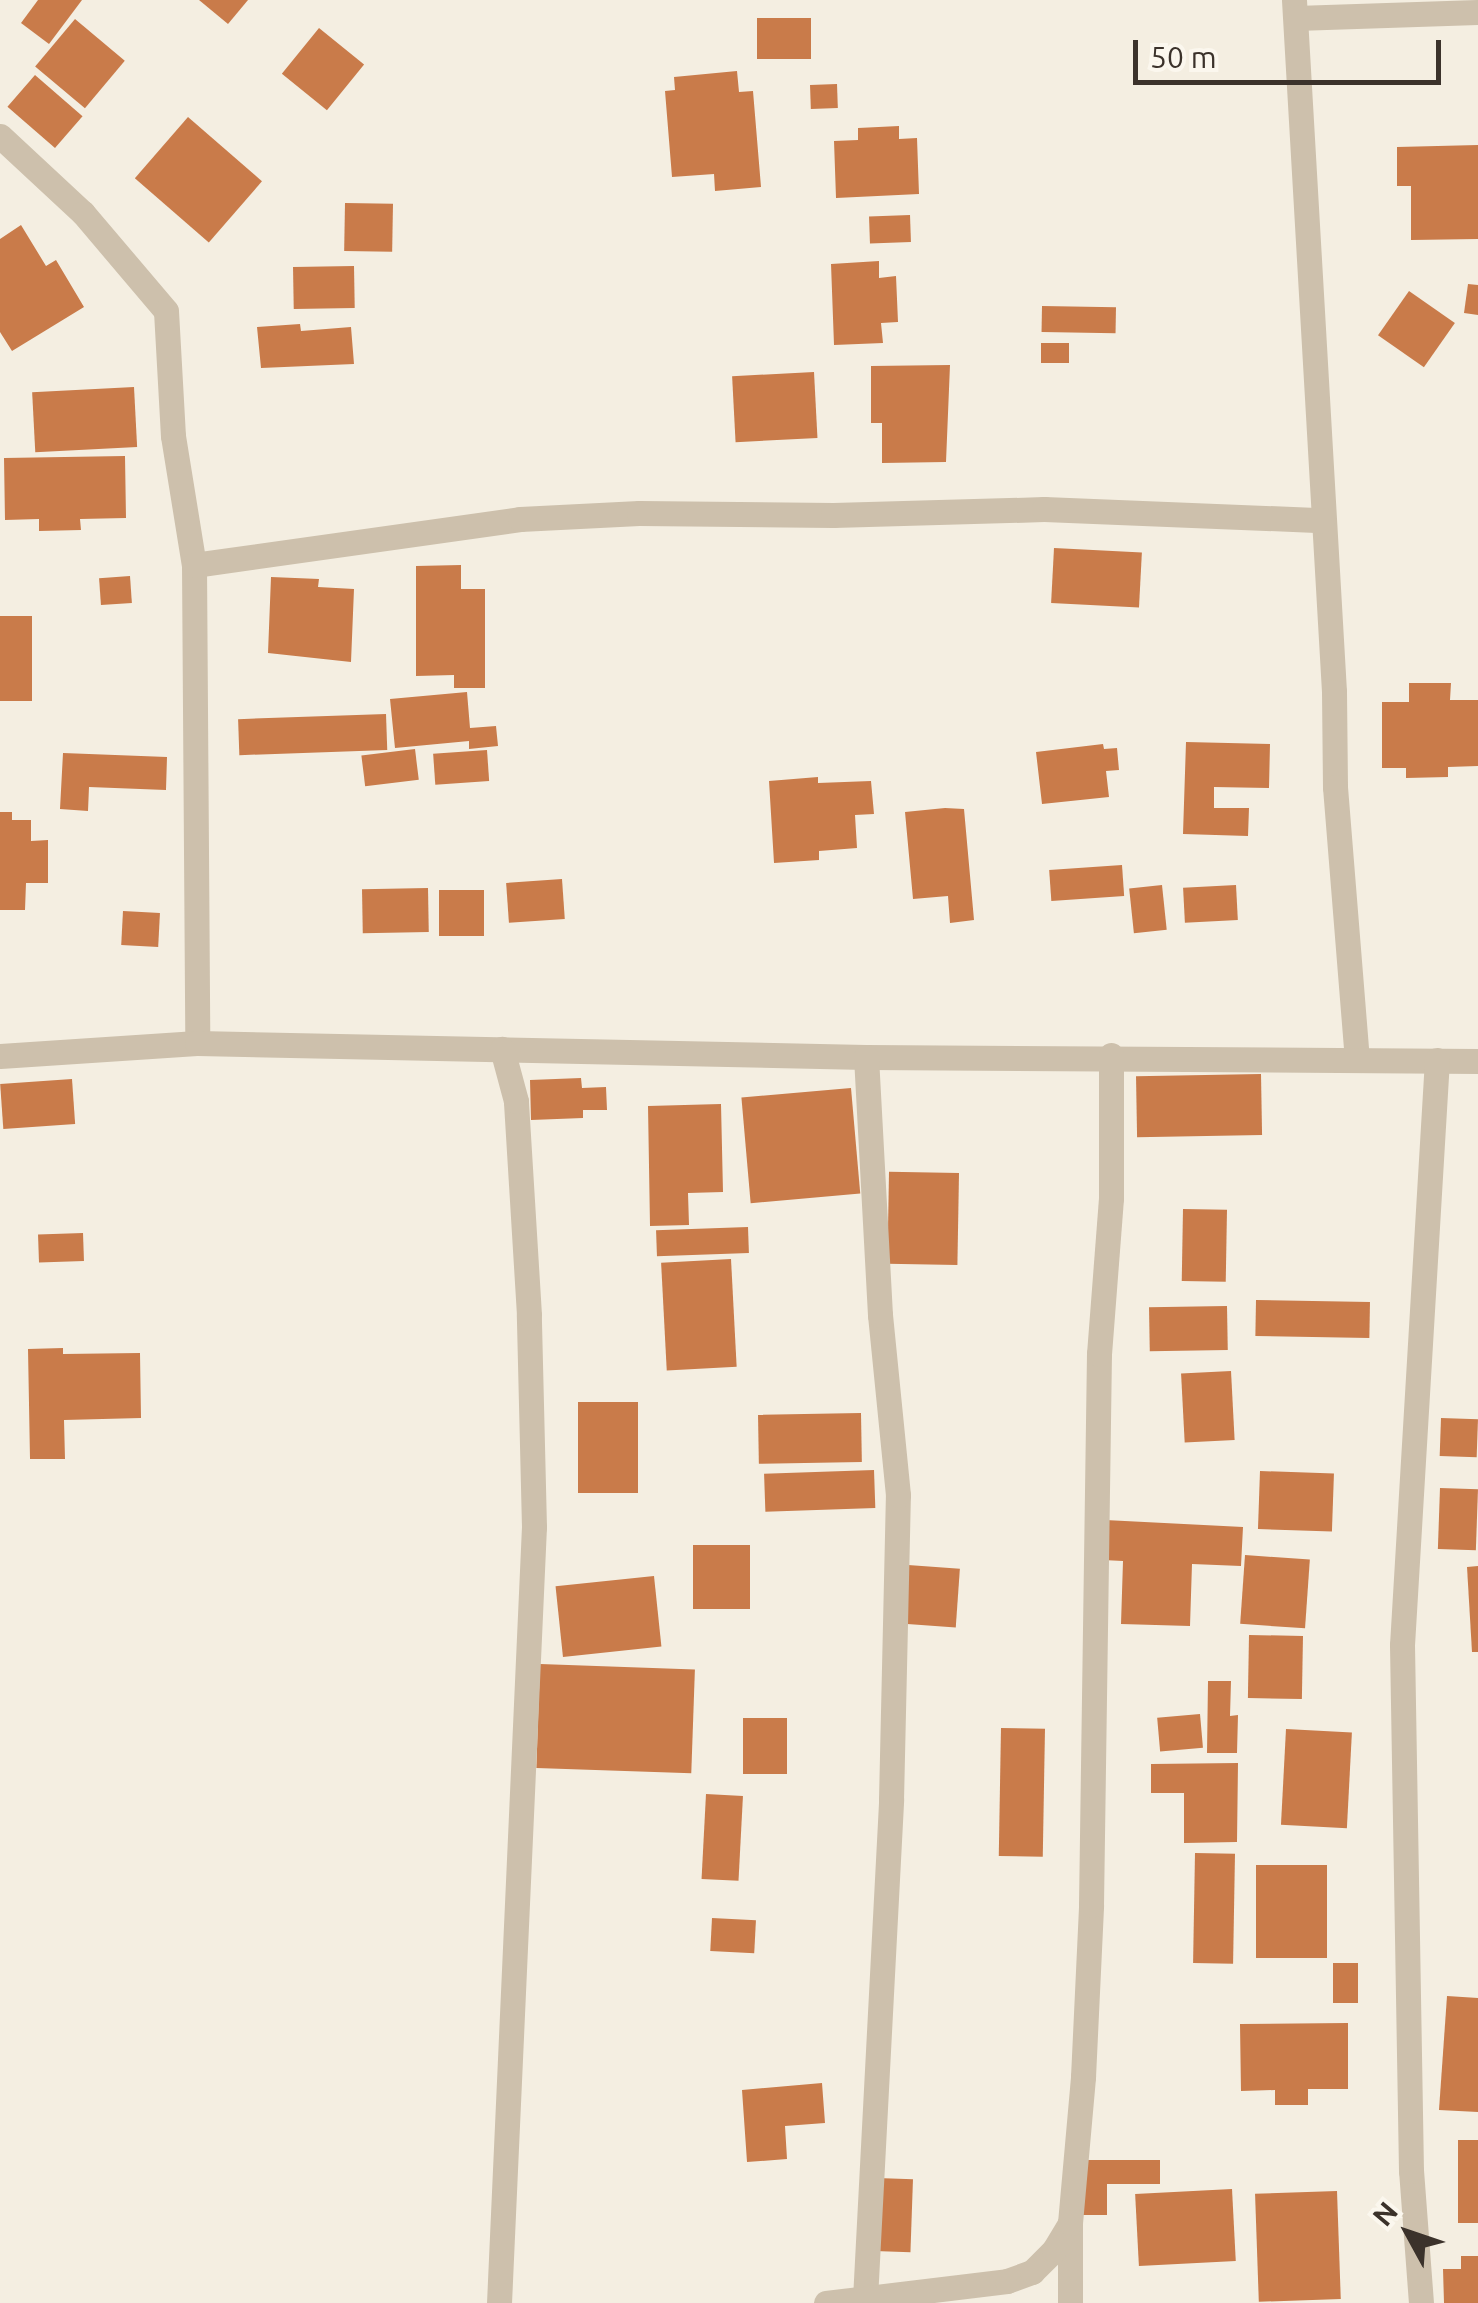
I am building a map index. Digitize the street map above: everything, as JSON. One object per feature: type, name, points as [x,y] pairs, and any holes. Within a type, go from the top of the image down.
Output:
[{"type":"street","points":[[1357,1059],[1334,787],[1334,692],[1295,9],[1478,12]]},
{"type":"street","points":[[0,136],[83,213],[166,310],[173,436],[194,565],[197,1043]]},
{"type":"street","points":[[194,565],[520,519],[639,513],[833,515],[1044,509],[1322,520]]},
{"type":"street","points":[[0,1056],[197,1043],[866,1057],[1478,1061]]},
{"type":"street","points":[[499,2303],[534,1527],[529,1315],[516,1101],[502,1049]]},
{"type":"street","points":[[1070,2303],[1070,2224],[1083,2077],[1091,1906],[1098,1354],[1110,1198],[1111,1056]]},
{"type":"street","points":[[865,2299],[891,1800],[898,1495],[880,1315],[866,1057]]},
{"type":"street","points":[[1420,2303],[1411,2171],[1402,1645],[1438,1060]]},
{"type":"street","points":[[826,2303],[1007,2281],[1032,2272],[1054,2250],[1070,2224]]},
{"type":"building","points":[[38,0],[82,0],[49,44],[21,23]]},
{"type":"building","points":[[199,0],[248,0],[228,24]]},
{"type":"building","points":[[757,18],[811,18],[811,59],[757,59]]},
{"type":"building","points":[[75,19],[125,61],[85,108],[35,66]]},
{"type":"building","points":[[319,28],[364,65],[327,110],[282,74]]},
{"type":"building","points":[[737,71],[739,92],[753,91],[761,187],[715,191],[714,174],[672,177],[665,91],[675,90],[674,77]]},
{"type":"building","points":[[35,75],[83,116],[55,148],[7,107]]},
{"type":"building","points":[[837,84],[838,108],[811,109],[810,85]]},
{"type":"building","points":[[188,117],[262,181],[209,242],[135,178]]},
{"type":"building","points":[[899,126],[899,139],[917,138],[919,194],[836,198],[834,141],[858,140],[858,128]]},
{"type":"building","points":[[1478,145],[1478,239],[1411,240],[1411,186],[1397,186],[1397,147]]},
{"type":"building","points":[[345,203],[393,204],[392,252],[344,251]]},
{"type":"building","points":[[910,215],[911,242],[870,243],[869,216]]},
{"type":"building","points":[[21,225],[46,266],[56,260],[84,307],[12,351],[0,332],[0,239]]},
{"type":"building","points":[[879,261],[879,278],[896,276],[898,322],[881,323],[883,343],[834,345],[831,264]]},
{"type":"building","points":[[354,266],[355,308],[294,309],[293,267]]},
{"type":"building","points":[[1468,284],[1478,285],[1478,315],[1464,313]]},
{"type":"building","points":[[1409,291],[1455,323],[1424,367],[1378,335]]},
{"type":"building","points":[[1042,306],[1116,307],[1116,333],[1042,332]]},
{"type":"building","points":[[300,324],[301,331],[351,327],[354,364],[261,368],[257,327]]},
{"type":"building","points":[[1041,343],[1069,343],[1069,363],[1041,363]]},
{"type":"building","points":[[950,365],[946,462],[882,463],[882,423],[871,423],[871,366]]},
{"type":"building","points":[[814,372],[817,438],[736,442],[732,376]]},
{"type":"building","points":[[134,387],[137,447],[35,452],[32,392]]},
{"type":"building","points":[[125,456],[126,518],[80,519],[81,530],[39,531],[39,519],[5,520],[4,458]]},
{"type":"building","points":[[1054,548],[1142,553],[1139,608],[1051,603]]},
{"type":"building","points":[[461,565],[461,589],[485,589],[485,688],[454,688],[454,675],[416,676],[416,566]]},
{"type":"building","points":[[130,576],[132,603],[101,605],[99,578]]},
{"type":"building","points":[[271,577],[319,579],[318,587],[354,589],[351,662],[268,653]]},
{"type":"building","points":[[0,616],[32,616],[32,701],[0,701]]},
{"type":"building","points":[[1409,683],[1451,683],[1450,700],[1478,700],[1478,766],[1448,767],[1448,777],[1406,778],[1406,768],[1382,768],[1382,702],[1409,702]]},
{"type":"building","points":[[467,692],[470,728],[496,726],[498,746],[469,749],[469,741],[395,748],[390,699]]},
{"type":"building","points":[[386,714],[387,750],[239,755],[238,719]]},
{"type":"building","points":[[1186,742],[1270,744],[1269,788],[1214,787],[1214,808],[1249,808],[1248,836],[1183,834]]},
{"type":"building","points":[[1103,744],[1104,749],[1117,748],[1119,770],[1106,771],[1109,797],[1042,804],[1036,752]]},
{"type":"building","points":[[415,749],[419,780],[365,786],[361,756]]},
{"type":"building","points":[[487,750],[489,781],[435,785],[433,754]]},
{"type":"building","points":[[63,753],[167,757],[166,790],[89,787],[88,811],[60,809]]},
{"type":"building","points":[[818,777],[818,783],[871,781],[874,814],[855,815],[857,848],[819,851],[819,860],[774,863],[769,781]]},
{"type":"building","points":[[964,809],[974,920],[950,923],[948,896],[913,899],[905,812]]},
{"type":"building","points":[[0,812],[12,812],[12,820],[31,820],[31,841],[48,840],[48,883],[26,883],[25,910],[0,910]]},
{"type":"building","points":[[1122,865],[1124,896],[1051,901],[1049,870]]},
{"type":"building","points":[[562,879],[565,919],[509,923],[506,883]]},
{"type":"building","points":[[1162,885],[1167,930],[1134,933],[1129,888]]},
{"type":"building","points":[[1236,885],[1238,920],[1185,923],[1183,888]]},
{"type":"building","points":[[428,888],[429,932],[363,933],[362,889]]},
{"type":"building","points":[[439,890],[484,890],[484,936],[439,936]]},
{"type":"building","points":[[123,911],[160,913],[158,947],[121,945]]},
{"type":"building","points":[[1261,1074],[1262,1135],[1137,1137],[1136,1076]]},
{"type":"building","points":[[581,1078],[582,1088],[606,1087],[607,1110],[583,1110],[583,1118],[531,1120],[530,1080]]},
{"type":"building","points":[[72,1079],[75,1124],[3,1129],[0,1084]]},
{"type":"building","points":[[851,1088],[860,1194],[751,1203],[741,1098]]},
{"type":"building","points":[[721,1104],[723,1192],[688,1193],[689,1225],[650,1226],[648,1106]]},
{"type":"building","points":[[889,1172],[959,1173],[957,1265],[887,1264]]},
{"type":"building","points":[[1183,1209],[1227,1210],[1226,1282],[1182,1281]]},
{"type":"building","points":[[748,1227],[749,1253],[657,1256],[656,1230]]},
{"type":"building","points":[[83,1233],[84,1261],[39,1263],[38,1235]]},
{"type":"building","points":[[731,1259],[737,1367],[667,1371],[661,1263]]},
{"type":"building","points":[[1256,1300],[1370,1302],[1369,1338],[1255,1336]]},
{"type":"building","points":[[1227,1306],[1228,1350],[1150,1351],[1149,1307]]},
{"type":"building","points":[[63,1348],[63,1354],[140,1353],[141,1418],[64,1420],[65,1459],[30,1459],[28,1349]]},
{"type":"building","points":[[1231,1371],[1235,1440],[1185,1443],[1181,1374]]},
{"type":"building","points":[[578,1402],[638,1402],[638,1493],[578,1493]]},
{"type":"building","points":[[861,1413],[862,1462],[759,1464],[758,1415]]},
{"type":"building","points":[[1441,1418],[1478,1419],[1477,1457],[1440,1456]]},
{"type":"building","points":[[874,1470],[875,1508],[765,1512],[764,1474]]},
{"type":"building","points":[[1260,1471],[1334,1474],[1332,1532],[1258,1529]]},
{"type":"building","points":[[1440,1488],[1478,1489],[1476,1550],[1438,1549]]},
{"type":"building","points":[[1105,1520],[1243,1527],[1241,1566],[1192,1564],[1190,1626],[1121,1624],[1123,1561],[1103,1560]]},
{"type":"building","points":[[693,1545],[750,1545],[750,1609],[693,1609]]},
{"type":"building","points":[[1245,1555],[1310,1560],[1305,1628],[1240,1624]]},
{"type":"building","points":[[908,1565],[960,1569],[956,1627],[904,1624]]},
{"type":"building","points":[[1478,1566],[1478,1652],[1472,1652],[1467,1567]]},
{"type":"building","points":[[654,1576],[661,1647],[563,1657],[556,1586]]},
{"type":"building","points":[[1249,1635],[1303,1636],[1302,1699],[1248,1698]]},
{"type":"building","points":[[540,1664],[695,1669],[691,1773],[536,1768]]},
{"type":"building","points":[[1208,1681],[1231,1681],[1230,1716],[1238,1715],[1237,1753],[1207,1753]]},
{"type":"building","points":[[1200,1714],[1203,1748],[1160,1752],[1157,1718]]},
{"type":"building","points":[[743,1718],[787,1718],[787,1774],[743,1774]]},
{"type":"building","points":[[1001,1728],[1045,1729],[1043,1857],[999,1856]]},
{"type":"building","points":[[1286,1729],[1352,1732],[1347,1828],[1281,1825]]},
{"type":"building","points":[[1238,1763],[1237,1842],[1184,1843],[1184,1793],[1151,1793],[1151,1764]]},
{"type":"building","points":[[706,1794],[743,1796],[739,1881],[702,1879]]},
{"type":"building","points":[[1195,1853],[1235,1854],[1233,1964],[1193,1963]]},
{"type":"building","points":[[1256,1865],[1327,1865],[1327,1958],[1256,1958]]},
{"type":"building","points":[[712,1918],[756,1920],[754,1953],[710,1951]]},
{"type":"building","points":[[1333,1963],[1358,1963],[1358,2003],[1333,2003]]},
{"type":"building","points":[[1447,1996],[1478,1998],[1478,2112],[1439,2110]]},
{"type":"building","points":[[1348,2023],[1348,2089],[1308,2089],[1308,2105],[1275,2105],[1275,2090],[1241,2091],[1240,2024]]},
{"type":"building","points":[[822,2083],[825,2123],[785,2126],[787,2159],[747,2162],[742,2090]]},
{"type":"building","points":[[1458,2140],[1478,2140],[1478,2223],[1458,2223]]},
{"type":"building","points":[[1082,2160],[1160,2160],[1160,2184],[1107,2184],[1107,2215],[1081,2215]]},
{"type":"building","points":[[877,2178],[913,2179],[910,2252],[874,2251]]},
{"type":"building","points":[[1232,2189],[1236,2261],[1139,2266],[1135,2194]]},
{"type":"building","points":[[1337,2191],[1341,2299],[1259,2302],[1255,2194]]},
{"type":"building","points":[[1461,2256],[1478,2256],[1478,2303],[1444,2303],[1443,2269],[1461,2269]]}]
